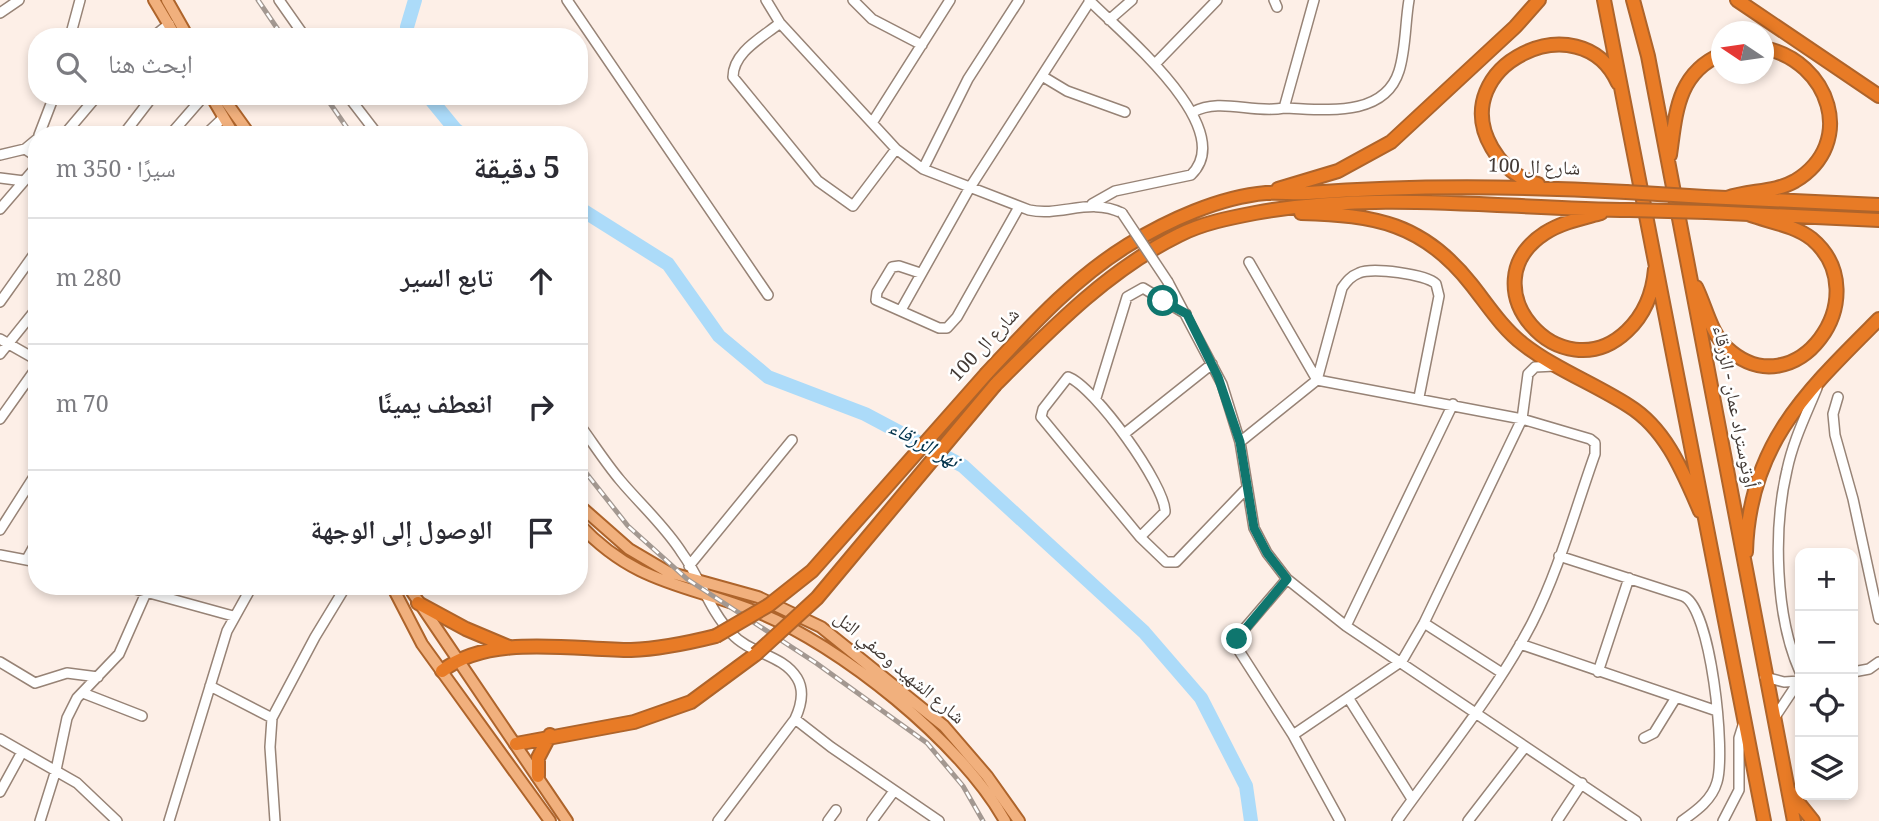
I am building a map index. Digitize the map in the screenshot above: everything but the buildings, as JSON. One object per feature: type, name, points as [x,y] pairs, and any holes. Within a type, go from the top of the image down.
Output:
[{"type":"highway","points":[[1266,193],[1338,171],[1391,142],[1515,27],[1539,0]]},
{"type":"highway","points":[[1604,0],[1628,111],[1764,821]]},
{"type":"highway","name":"أوتوستراد عمان - الزرقاء","points":[[1633,0],[1648,56],[1794,821]]},
{"type":"highway","points":[[1737,0],[1879,96]]},
{"type":"highway","points":[[1555,188],[1528,181],[1513,172],[1500,160],[1486,136],[1484,102],[1493,77],[1503,63],[1521,47],[1539,41],[1558,38],[1576,41],[1599,57],[1612,71],[1628,111]]},
{"type":"highway","points":[[1727,198],[1779,188],[1796,181],[1810,169],[1829,136],[1828,107],[1818,81],[1798,61],[1774,52]]},
{"type":"highway","points":[[1669,165],[1675,109],[1683,88],[1697,70],[1711,61]]},
{"type":"highway","name":"شارع ال 100","points":[[442,671],[457,659],[509,648],[633,650],[671,646],[716,636],[769,606],[812,571],[987,373],[1049,309],[1127,246],[1175,221],[1224,203],[1266,193],[1359,188],[1555,188],[1727,198]]},
{"type":"highway","points":[[1727,198],[1879,205]]},
{"type":"highway","name":"شارع ال 100","points":[[516,744],[550,735],[634,722],[691,702],[756,654],[817,598],[995,385],[1060,321],[1135,259],[1206,223],[1329,203],[1387,201],[1879,220]]},
{"type":"highway","points":[[1611,209],[1554,228],[1526,251],[1516,273],[1516,295],[1518,306],[1534,330],[1552,341],[1572,348],[1588,350],[1611,343],[1632,327],[1646,304],[1654,282],[1656,255]]},
{"type":"highway","points":[[1273,210],[1362,216],[1412,232],[1435,246],[1456,265],[1501,323],[1521,343],[1555,366],[1631,407],[1650,424],[1680,465],[1708,530]]},
{"type":"highway","points":[[1689,276],[1715,332],[1726,347],[1741,358],[1759,364],[1782,364],[1807,354],[1818,346],[1833,323],[1839,296],[1835,270],[1829,257],[1810,237],[1748,214]]},
{"type":"highway","points":[[1745,573],[1750,507],[1769,448],[1785,422],[1879,319]]},
{"type":"highway","points":[[418,603],[509,648]]},
{"type":"highway","points":[[538,776],[538,758],[550,735]]},
{"type":"highway","points":[[1787,789],[1813,821]]},
{"type":"main road","points":[[154,0],[171,28]]},
{"type":"main road","points":[[167,0],[183,28]]},
{"type":"main road","points":[[216,105],[228,126]]},
{"type":"main road","points":[[228,105],[244,126]]},
{"type":"main road","name":"شارع الشهيد وصفي التل","points":[[588,513],[645,561],[698,582],[758,597],[821,627],[944,726],[987,776],[1018,821]]},
{"type":"main road","name":"شارع الشهيد وصفي التل","points":[[588,532],[611,553],[642,572],[704,597],[756,612],[809,636],[838,656],[884,691],[956,755],[1005,821]]},
{"type":"main road","points":[[396,595],[411,627],[550,821]]},
{"type":"main road","points":[[413,595],[567,820]]},
{"type":"main road","points":[[503,752],[516,744]]},
{"type":"street","points":[[0,13],[19,0]]},
{"type":"street","points":[[72,28],[80,0]]},
{"type":"street","points":[[279,0],[299,28]]},
{"type":"street","points":[[567,0],[586,28]]},
{"type":"street","points":[[766,0],[780,23],[896,149],[923,169],[969,189],[1019,207],[1047,212],[1091,204],[1115,191],[1191,175],[1200,161],[1201,143],[1193,112],[1155,64],[1090,0],[969,189],[901,310]]},
{"type":"street","points":[[853,0],[872,19],[922,45]]},
{"type":"street","points":[[872,123],[950,0]]},
{"type":"street","points":[[923,169],[968,79],[1019,0]]},
{"type":"street","points":[[1109,20],[1132,0]]},
{"type":"street","points":[[1155,64],[1217,0]]},
{"type":"street","points":[[1284,108],[1314,0]]},
{"type":"street","points":[[1193,112],[1209,104],[1261,111],[1284,108],[1352,108],[1380,97],[1389,90],[1401,62],[1409,0]]},
{"type":"street","points":[[780,23],[742,54],[736,61],[733,76],[818,181],[853,206],[896,149]]},
{"type":"street","points":[[164,28],[169,24]]},
{"type":"street","points":[[588,31],[768,295]]},
{"type":"street","points":[[1042,76],[1067,91],[1125,113]]},
{"type":"street","points":[[42,126],[50,105]]},
{"type":"street","points":[[72,126],[89,105]]},
{"type":"street","points":[[130,126],[146,105]]},
{"type":"street","points":[[178,126],[196,105]]},
{"type":"street","points":[[355,105],[370,126]]},
{"type":"street","points":[[215,126],[223,118]]},
{"type":"street","points":[[0,155],[28,146]]},
{"type":"street","points":[[0,209],[28,176]]},
{"type":"street","points":[[0,178],[24,181]]},
{"type":"street","points":[[1091,204],[1122,213],[1187,314],[1212,364],[1240,442],[1254,528],[1267,553],[1287,579],[1346,626],[1402,661],[1636,821]]},
{"type":"street","points":[[920,273],[899,266],[892,267],[877,292],[877,302],[939,328],[947,328],[1019,207]]},
{"type":"street","points":[[1249,262],[1317,380]]},
{"type":"street","points":[[0,302],[28,263]]},
{"type":"street","points":[[1240,442],[1317,380],[1342,288],[1348,279],[1367,270],[1422,276],[1436,284],[1439,296],[1419,397]]},
{"type":"street","points":[[1096,398],[1126,297],[1143,288],[1187,314]]},
{"type":"street","points":[[0,354],[4,341],[28,316]]},
{"type":"street","points":[[4,341],[28,355]]},
{"type":"street","points":[[1124,434],[1212,364]]},
{"type":"street","points":[[1293,735],[1402,661],[1424,623],[1522,419],[1531,370],[1555,366]]},
{"type":"street","points":[[1140,537],[1166,508],[1124,434],[1096,398],[1068,377],[1043,408],[1041,417],[1140,537],[1166,562],[1176,562],[1246,489]]},
{"type":"street","points":[[0,419],[28,380]]},
{"type":"street","points":[[1317,380],[1419,397],[1522,419],[1590,439],[1596,445],[1559,556],[1520,644],[1477,712],[1397,821]]},
{"type":"street","points":[[1799,674],[1783,612],[1780,518],[1791,455],[1821,380]]},
{"type":"street","points":[[1838,397],[1833,414],[1835,435],[1856,512],[1879,619]]},
{"type":"street","points":[[1346,626],[1453,404]]},
{"type":"street","points":[[588,436],[614,472],[684,554],[704,597],[737,639],[778,660],[793,672],[801,688],[801,704],[795,719],[718,821]]},
{"type":"street","points":[[689,566],[792,440]]},
{"type":"street","points":[[0,530],[28,486]]},
{"type":"street","points":[[0,555],[28,559]]},
{"type":"street","points":[[1559,556],[1688,597],[1694,604],[1711,667],[1721,757],[1717,785],[1709,799],[1682,821]]},
{"type":"street","points":[[1598,672],[1629,578]]},
{"type":"street","points":[[1287,579],[1236,642],[1238,650],[1293,735],[1340,821]]},
{"type":"street","points":[[40,821],[56,770],[66,718],[83,693],[119,654],[145,595]]},
{"type":"street","points":[[167,595],[233,616]]},
{"type":"street","points":[[169,821],[233,616],[246,595]]},
{"type":"street","points":[[275,821],[270,747],[272,718],[341,595]]},
{"type":"street","points":[[1424,623],[1502,673]]},
{"type":"street","points":[[1520,644],[1675,699],[1717,711]]},
{"type":"street","points":[[0,662],[35,683],[67,673],[97,677]]},
{"type":"street","points":[[1858,670],[1879,664]]},
{"type":"street","points":[[1765,677],[1784,682],[1795,679]]},
{"type":"street","points":[[210,685],[272,718]]},
{"type":"street","points":[[1774,719],[1795,685]]},
{"type":"street","points":[[83,693],[142,716]]},
{"type":"street","points":[[1349,699],[1412,799]]},
{"type":"street","points":[[1644,738],[1654,733],[1675,699]]},
{"type":"street","points":[[1723,821],[1739,790],[1739,738],[1746,717]]},
{"type":"street","points":[[795,719],[934,820]]},
{"type":"street","points":[[0,739],[56,770],[92,794],[117,821]]},
{"type":"street","points":[[1468,821],[1525,747]]},
{"type":"street","points":[[0,792],[22,752]]},
{"type":"street","points":[[1557,821],[1582,783]]},
{"type":"street","points":[[872,821],[894,791]]},
{"type":"street","points":[[828,821],[836,810]]},
{"type":"waterway","name":"نهر الزرقاء","points":[[407,28],[415,0]]},
{"type":"waterway","name":"نهر الزرقاء","points":[[435,105],[453,126]]},
{"type":"waterway","name":"نهر الزرقاء","points":[[588,214],[668,264],[719,336],[768,377],[865,414],[963,466],[1144,632],[1201,698],[1246,786],[1251,821]]},
{"type":"railway","points":[[258,0],[277,28]]},
{"type":"railway","points":[[331,105],[346,126]]},
{"type":"railway","points":[[588,475],[628,526],[687,579],[816,663],[927,743],[963,786],[983,821]]},
{"type":"route","points":[[1163,301],[1187,314],[1222,384],[1240,442],[1254,528],[1267,553],[1287,579],[1237,639]]}]
